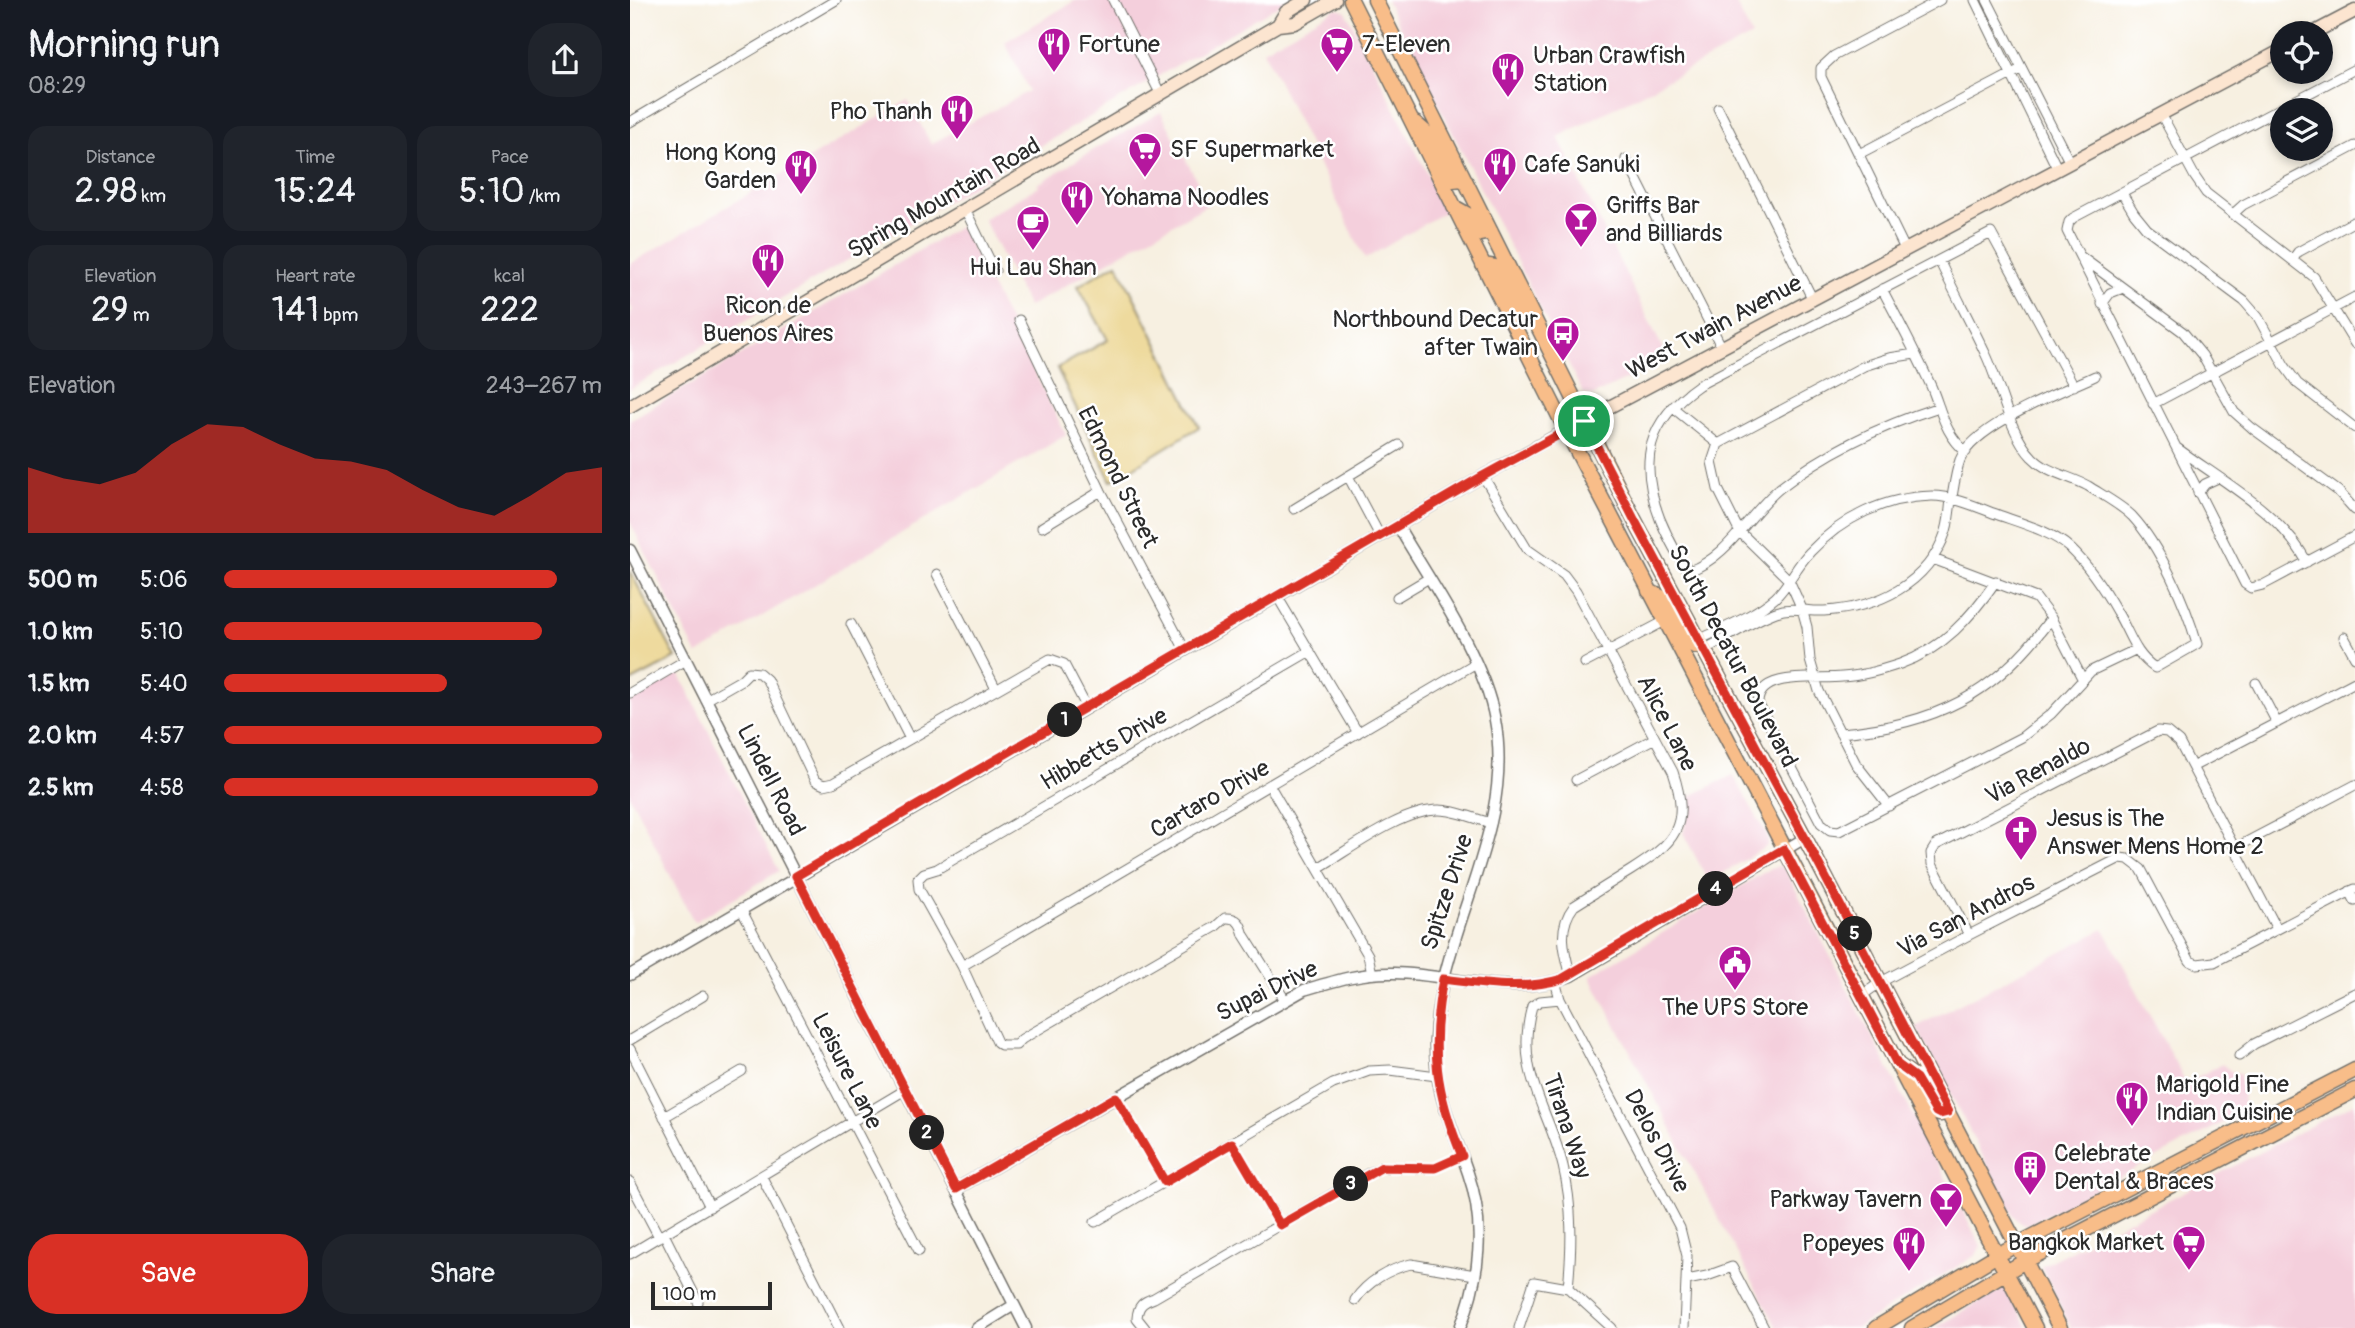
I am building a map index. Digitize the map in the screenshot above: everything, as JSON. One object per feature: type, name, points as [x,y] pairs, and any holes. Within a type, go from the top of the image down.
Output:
[{"type":"main road","name":"Spring Mountain Road","points":[[1278,25],[1286,12],[1306,0]]},
{"type":"main road","name":"Spring Mountain Road","points":[[630,406],[1278,25],[1295,23],[1335,0]]},
{"type":"main road","name":"South Decatur Boulevard","points":[[1351,0],[1566,430],[2035,1328]]},
{"type":"main road","name":"South Decatur Boulevard","points":[[1375,0],[1584,421],[1881,982],[2060,1328]]},
{"type":"main road","points":[[2333,23],[2355,11]]},
{"type":"main road","name":"West Twain Avenue","points":[[1566,430],[2270,56]]},
{"type":"main road","points":[[1411,120],[1430,136],[1453,180],[1464,179]]},
{"type":"main road","points":[[1454,207],[1470,216],[1479,234],[1491,232]]},
{"type":"main road","points":[[1483,265],[1495,267],[1511,300],[1536,323]]},
{"type":"main road","points":[[1649,591],[1665,599],[1690,643],[1701,646]]},
{"type":"main road","points":[[1897,1064],[1916,1078],[1936,1112],[1948,1112]]},
{"type":"main road","points":[[1876,1328],[2016,1244],[2351,1072]]},
{"type":"main road","points":[[2290,1123],[2313,1101],[2344,1084],[2351,1072]]},
{"type":"main road","points":[[1912,1328],[2025,1261],[2355,1090]]},
{"type":"main road","points":[[2223,1158],[2222,1151],[2239,1139],[2251,1124]]},
{"type":"main road","points":[[2166,1187],[2176,1173],[2204,1158],[2209,1145]]},
{"type":"street","points":[[630,122],[836,0]]},
{"type":"street","points":[[1113,0],[1160,95]]},
{"type":"street","points":[[1905,249],[1821,77],[1821,68],[1834,56],[1940,0]]},
{"type":"street","points":[[1975,0],[2011,75],[2063,164]]},
{"type":"street","points":[[1987,0],[2063,164]]},
{"type":"street","points":[[1858,154],[2021,69]]},
{"type":"street","points":[[2355,69],[2069,222],[2067,231],[2152,404],[2247,586],[2257,588],[2355,536]]},
{"type":"street","points":[[1718,108],[1812,298]]},
{"type":"street","points":[[2161,114],[2206,193],[2314,277],[2355,344]]},
{"type":"street","points":[[2233,214],[2243,205],[2355,146]]},
{"type":"street","points":[[1626,159],[1721,346]]},
{"type":"street","points":[[2122,193],[2147,229],[2244,301],[2258,317],[2290,374],[2304,390],[2355,428]]},
{"type":"street","points":[[965,209],[995,271]]},
{"type":"street","points":[[2293,259],[2298,252],[2355,221]]},
{"type":"street","points":[[1939,407],[1856,441],[1780,489],[1717,555],[1703,566],[1689,571],[1676,555],[1650,493],[1648,477],[1656,432],[1672,407],[1699,385],[1991,233],[2074,386]]},
{"type":"street","points":[[2078,255],[2190,339],[2212,372],[2227,402],[2242,420],[2339,491],[2355,510]]},
{"type":"street","points":[[1939,260],[1987,357],[2010,417],[2022,444],[2032,458],[2049,470],[2086,485],[2132,515],[2162,561],[2189,615],[2197,644],[2155,668],[2143,659],[2094,575],[2068,547],[2043,532],[1951,499],[1933,496],[1882,504],[1852,516],[1831,531],[1808,554],[1773,599],[1705,637],[1701,646],[1709,648],[1777,612],[1802,608],[1821,611],[1859,607],[1890,597],[1916,577],[1933,559],[1946,530],[1951,499],[1961,459],[1975,439],[2010,417],[2095,376]]},
{"type":"street","points":[[2102,304],[2110,293],[2123,288]]},
{"type":"street","points":[[1882,289],[1915,354],[1954,442],[1966,452]]},
{"type":"street","points":[[2152,404],[2355,297]]},
{"type":"street","name":"Edmond Street","points":[[1018,320],[1101,491],[1185,650]]},
{"type":"street","points":[[1889,806],[1856,764],[1819,691],[1810,660],[1802,608],[1789,580],[1739,531],[1718,489],[1712,462],[1718,444],[1864,366],[1915,354]]},
{"type":"street","points":[[1672,407],[1718,444]]},
{"type":"street","name":"West Twain Avenue","points":[[630,975],[1566,430]]},
{"type":"street","points":[[2173,444],[2279,523],[2298,545],[2307,562]]},
{"type":"street","points":[[1294,509],[1399,445]]},
{"type":"street","points":[[1348,476],[1380,536]]},
{"type":"street","name":"Alice Lane","points":[[1483,476],[1527,549],[1564,575],[1577,591],[1673,772],[1680,791],[1681,812],[1677,828],[1659,853],[1574,906],[1568,914],[1563,930],[1564,949],[1571,976]]},
{"type":"street","points":[[2198,493],[2205,484],[2218,478]]},
{"type":"street","points":[[1042,527],[1101,491]]},
{"type":"street","name":"Spitze Drive","points":[[1398,526],[1476,663],[1488,692],[1498,740],[1500,768],[1491,823],[1443,979],[1435,1037],[1437,1076],[1445,1115],[1476,1200],[1479,1223],[1475,1275],[1460,1328]]},
{"type":"street","name":"Lindell Road","points":[[630,550],[1026,1328]]},
{"type":"street","points":[[1933,559],[2036,598],[2051,618],[2082,680]]},
{"type":"street","points":[[937,574],[996,689]]},
{"type":"street","points":[[1398,597],[1429,579]]},
{"type":"street","points":[[1996,581],[1973,614],[1942,642],[1901,663],[1843,677],[1796,677],[1763,688],[1758,694],[1758,703],[1821,823],[1830,830],[1839,831],[2022,737],[2051,714],[2091,671],[2137,649]]},
{"type":"street","points":[[1277,596],[1358,733]]},
{"type":"street","points":[[1840,733],[1881,730],[1910,722],[1943,710],[1977,692],[2003,673],[2051,618]]},
{"type":"street","points":[[1585,663],[1665,621]]},
{"type":"street","points":[[851,624],[910,738]]},
{"type":"street","points":[[2344,637],[2355,657]]},
{"type":"street","name":"Hibbetts Drive","points":[[962,966],[919,889],[918,879],[924,873],[937,869],[1310,651]]},
{"type":"street","points":[[630,692],[686,660]]},
{"type":"street","points":[[706,700],[741,680],[749,672],[759,673],[767,680],[815,781],[824,785],[833,783],[1042,661],[1057,660],[1069,670],[1087,708]]},
{"type":"street","name":"Cartaro Drive","points":[[962,966],[1476,663]]},
{"type":"street","points":[[2355,682],[2192,767],[2277,929],[2353,890],[2355,901]]},
{"type":"street","points":[[2256,683],[2277,723]]},
{"type":"street","name":"Via Renaldo","points":[[1969,935],[1932,864],[1931,853],[1937,845],[2150,734],[2167,732],[2179,743],[2192,767]]},
{"type":"street","points":[[1576,780],[1655,738]]},
{"type":"street","points":[[2235,848],[2355,785]]},
{"type":"street","points":[[1270,786],[1368,955],[1372,974]]},
{"type":"street","points":[[1318,868],[1404,817],[1420,811],[1442,810],[1491,823]]},
{"type":"street","name":"Supai Drive","points":[[956,1189],[1304,990],[1347,976],[1395,973],[1513,986],[1537,986],[1553,982],[1571,976],[1805,838]]},
{"type":"street","name":"Via San Andros","points":[[1861,996],[1881,982],[2112,861],[2128,859],[2141,869],[2190,961],[2197,964],[2214,962],[2277,929]]},
{"type":"street","name":"Leisure Lane","points":[[741,909],[919,1251]]},
{"type":"street","points":[[962,966],[997,1042],[1005,1046],[1016,1045],[1215,927],[1225,918],[1234,918],[1242,925],[1244,935],[1285,1000]]},
{"type":"street","name":"Delos Drive","points":[[1553,982],[1558,999],[1673,1213],[1686,1256],[1684,1328]]},
{"type":"street","points":[[2239,1056],[2254,1044],[2355,993]]},
{"type":"street","points":[[630,1040],[704,996]]},
{"type":"street","name":"Tirana Way","points":[[1558,999],[1540,1001],[1532,1006],[1527,1055],[1531,1082],[1556,1144],[1568,1190],[1572,1242],[1568,1289]]},
{"type":"street","points":[[630,1049],[710,1207]]},
{"type":"street","points":[[664,1116],[743,1070]]},
{"type":"street","points":[[1096,1222],[1333,1084],[1369,1071],[1390,1070],[1437,1076]]},
{"type":"street","points":[[630,1254],[905,1090]]},
{"type":"street","points":[[1116,1097],[1165,1182]]},
{"type":"street","points":[[1232,1143],[1280,1225]]},
{"type":"street","points":[[1145,1328],[1137,1318],[1143,1302],[1382,1167],[1435,1168],[1462,1156]]},
{"type":"street","points":[[762,1177],[839,1328]]},
{"type":"street","points":[[630,1182],[698,1303]]},
{"type":"street","points":[[1355,1300],[1369,1284],[1401,1266],[1411,1264],[1475,1275]]},
{"type":"street","points":[[1687,1280],[1732,1267],[1764,1328]]},
{"type":"street","points":[[1519,1328],[1534,1282],[1568,1289],[1612,1328]]},
{"type":"street","points":[[977,1328],[1014,1305]]},
{"type":"shaded area","points":[[1076,0],[1287,0],[630,389],[630,313],[633,311],[630,304],[630,264],[908,100],[931,144],[1029,91],[1005,42]]},
{"type":"shaded area","points":[[1386,0],[1734,0],[1752,36],[1558,137],[1668,359],[1592,396],[1583,393]]},
{"type":"shaded area","points":[[1336,8],[1346,11],[1446,211],[1365,259],[1263,50]]},
{"type":"shaded area","points":[[1161,112],[1209,204],[1028,307],[985,218],[1097,148]]},
{"type":"shaded area","points":[[961,226],[1066,435],[697,655],[630,522],[630,420]]},
{"type":"shaded area","points":[[679,673],[779,871],[694,922],[630,796],[630,701]]},
{"type":"shaded area","points":[[1733,775],[1766,833],[1767,846],[1709,882],[1683,833],[1689,797]]},
{"type":"shaded area","points":[[1780,866],[1785,869],[1981,1246],[1976,1255],[1856,1328],[1777,1328],[1590,976],[1770,869]]},
{"type":"shaded area","points":[[2104,929],[2186,1083],[2222,1064],[2233,1073],[2240,1073],[2245,1111],[2028,1225],[2019,1222],[2013,1215],[1916,1027]]},
{"type":"shaded area","points":[[2355,1103],[2355,1328],[2071,1328],[2041,1266]]},
{"type":"shaded area","points":[[2006,1286],[2027,1328],[1935,1328]]},
{"type":"sand","points":[[1117,263],[1199,427],[1111,481],[1057,368],[1108,340],[1078,286]]},
{"type":"sand","points":[[630,571],[676,658],[630,682]]},
{"type":"place","name":"Fortune","points":[[1054,74]]},
{"type":"place","name":"7-Eleven","points":[[1337,74]]},
{"type":"place","name":"Urban Crawfish Station","points":[[1508,99]]},
{"type":"place","name":"Pho Thanh","points":[[957,141]]},
{"type":"place","name":"SF Supermarket","points":[[1145,179]]},
{"type":"place","name":"Cafe Sanuki","points":[[1500,194]]},
{"type":"place","name":"Hong Kong Garden","points":[[801,196]]},
{"type":"place","name":"Yohama Noodles","points":[[1077,227]]},
{"type":"place","name":"Griffs Bar and Billiards","points":[[1581,249]]},
{"type":"place","name":"Hui Lau Shan","points":[[1033,252]]},
{"type":"place","name":"Ricon de Buenos Aires","points":[[768,290]]},
{"type":"place","name":"Northbound Decatur after Twain","points":[[1563,363]]},
{"type":"place","name":"Jesus is The Answer Mens Home 2","points":[[2021,862]]},
{"type":"place","name":"The UPS Store","points":[[1735,992]]},
{"type":"place","name":"Marigold Fine Indian Cuisine","points":[[2132,1128]]},
{"type":"place","name":"Celebrate Dental & Braces","points":[[2030,1197]]},
{"type":"place","name":"Parkway Tavern","points":[[1946,1229]]},
{"type":"place","name":"Bangkok Market","points":[[2189,1272]]},
{"type":"place","name":"Popeyes","points":[[1909,1273]]},
{"type":"route","points":[[1584,421],[1948,1112],[1938,1114],[1916,1078],[1897,1064],[1784,849],[1571,976],[1537,986],[1487,985],[1443,979],[1437,1008],[1435,1058],[1445,1115],[1462,1156],[1435,1168],[1382,1167],[1280,1225],[1232,1143],[1165,1182],[1116,1097],[956,1189],[796,876],[1483,476],[1584,421]]}]
